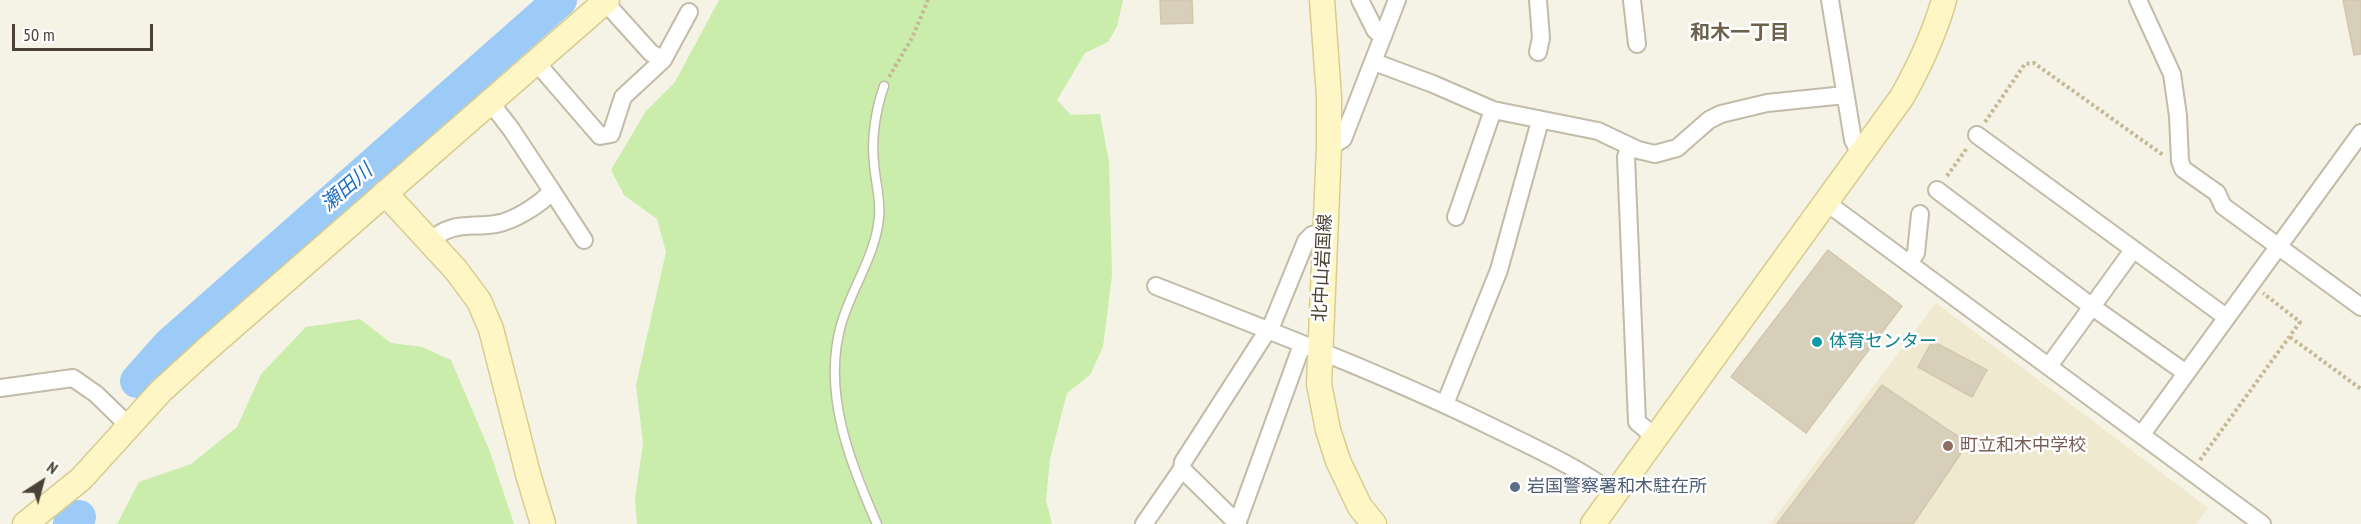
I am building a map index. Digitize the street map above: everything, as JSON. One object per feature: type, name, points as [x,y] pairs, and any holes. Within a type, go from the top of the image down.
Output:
[{"type":"street","name":"北中山岩国線","points":[[1322,0],[1329,97],[1329,147],[1325,233],[1311,348],[1328,430],[1338,461],[1360,507],[1374,524]]},
{"type":"street","points":[[1360,0],[1374,30],[1383,37]]},
{"type":"street","points":[[1329,147],[1343,139],[1397,0]]},
{"type":"street","points":[[1538,0],[1541,38],[1538,52]]},
{"type":"street","points":[[1632,0],[1637,44]]},
{"type":"street","points":[[1830,0],[1853,140],[1861,155]]},
{"type":"street","points":[[1593,524],[1902,97],[1920,66],[1935,31],[1944,0]]},
{"type":"street","points":[[2138,0],[2172,74],[2182,169],[2217,194],[2223,206],[2361,307]]},
{"type":"street","points":[[25,524],[81,479],[161,391],[207,349],[606,1],[651,53],[663,60]]},
{"type":"street","points":[[536,62],[600,136],[611,134],[623,97],[663,60],[688,12]]},
{"type":"street","points":[[1374,62],[1493,110],[1598,131],[1630,146],[1655,154],[1677,148],[1709,120],[1721,114],[1767,103],[1845,95]]},
{"type":"street","points":[[490,102],[511,129],[584,240]]},
{"type":"street","points":[[1456,217],[1493,110]]},
{"type":"street","points":[[1445,404],[1499,270],[1540,121]]},
{"type":"street","points":[[2142,434],[2361,133]]},
{"type":"street","points":[[1977,135],[2226,317]]},
{"type":"street","points":[[1630,146],[1626,157],[1636,422],[1655,437]]},
{"type":"street","points":[[1937,190],[2091,306],[2186,373]]},
{"type":"street","points":[[430,241],[438,233],[453,226],[498,224],[542,203],[552,191]]},
{"type":"street","points":[[385,193],[456,270],[479,301],[491,328],[543,524]]},
{"type":"street","points":[[1827,203],[2262,524]]},
{"type":"street","points":[[1909,263],[1916,253],[1920,214]]},
{"type":"street","points":[[1144,524],[1182,469],[1183,462],[1273,322],[1306,241],[1312,235],[1325,233]]},
{"type":"street","points":[[2049,366],[2133,250]]},
{"type":"street","points":[[1156,286],[1445,404],[1567,464],[1614,494]]},
{"type":"street","points":[[1182,469],[1238,524],[1299,352],[1311,348]]},
{"type":"street","points":[[0,388],[73,378],[96,394],[129,426]]},
{"type":"lane","points":[[877,524],[855,473],[845,441],[836,384],[835,355],[841,325],[876,237],[879,216],[873,159],[878,101],[884,86]]},
{"type":"path","points":[[884,86],[912,38],[928,0]]},
{"type":"path","points":[[1937,190],[2025,64],[2034,63],[2174,162],[2180,161]]},
{"type":"path","points":[[2192,472],[2300,322],[2251,284]]},
{"type":"path","points":[[2290,337],[2361,389]]},
{"type":"shaded area","points":[[1936,303],[2208,508],[2196,524],[1770,524]]},
{"type":"green space","points":[[719,0],[1123,0],[1117,26],[1108,42],[1085,53],[1057,100],[1071,115],[1100,114],[1109,162],[1112,275],[1103,347],[1090,375],[1067,393],[1050,459],[1046,500],[1052,524],[637,524],[635,499],[643,443],[636,385],[666,252],[657,219],[624,195],[611,170],[646,111],[675,82]]},
{"type":"green space","points":[[360,319],[391,343],[422,347],[451,360],[490,452],[514,524],[117,524],[139,482],[191,464],[237,427],[261,374],[306,327]]},
{"type":"building","points":[[1160,0],[1192,0],[1193,23],[1161,24]]},
{"type":"building","points":[[2343,0],[2361,0],[2361,54],[2354,55]]},
{"type":"building","name":"体育センター","points":[[1828,250],[1902,306],[1806,433],[1731,377]]},
{"type":"building","points":[[1932,341],[1987,370],[1972,397],[1918,367]]},
{"type":"building","points":[[1882,385],[1968,443],[1913,524],[1777,524]]},
{"type":"waterway","name":"瀬田川","points":[[137,381],[169,345],[560,0]]},
{"type":"waterway","name":"瀬田川","points":[[70,524],[79,517]]},
{"type":"place","name":"体育センター","points":[[1817,342]]},
{"type":"place","name":"町立和木中学校","points":[[1948,446]]},
{"type":"place","name":"岩国警察署和木駐在所","points":[[1515,487]]},
{"type":"district","name":"和木一丁目","points":[[1740,33]]}]
